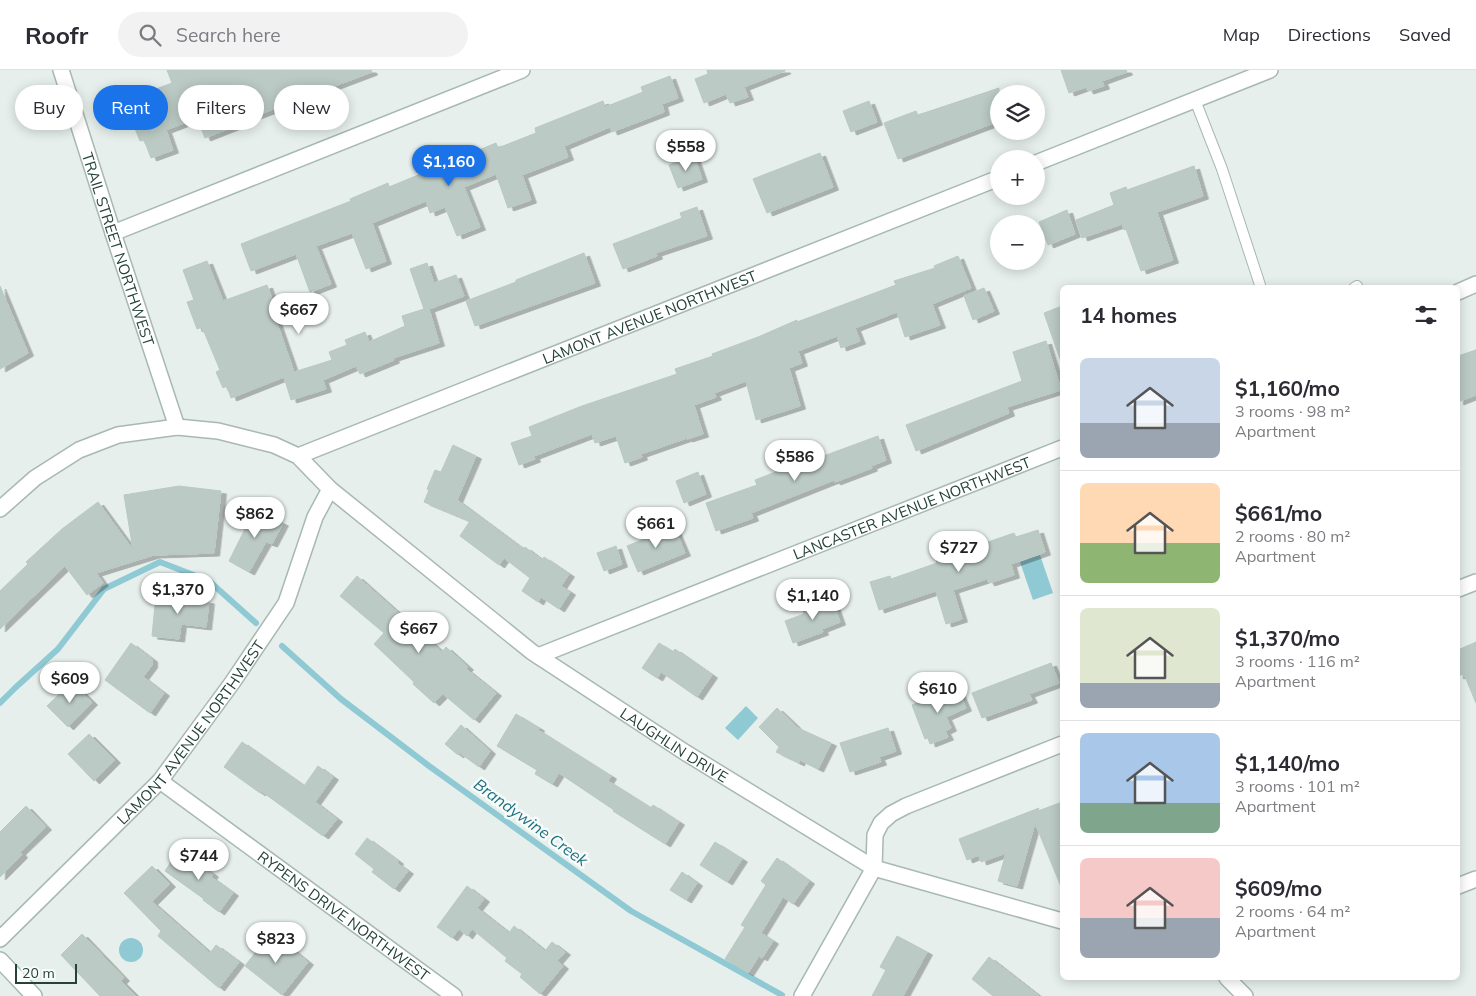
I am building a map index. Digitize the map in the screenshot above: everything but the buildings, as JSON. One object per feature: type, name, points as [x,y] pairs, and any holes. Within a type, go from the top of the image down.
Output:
[{"type":"street","name":"TRAIL STREET NORTHWEST","points":[[62,70],[113,233],[178,426]]},
{"type":"street","points":[[113,233],[522,70]]},
{"type":"street","points":[[1045,159],[1270,70]]},
{"type":"street","name":"LAMONT AVENUE NORTHWEST","points":[[298,456],[990,182]]},
{"type":"street","points":[[1460,291],[1476,284]]},
{"type":"street","points":[[0,509],[35,478],[78,450],[118,434],[178,426],[238,435],[274,445],[298,456]]},
{"type":"street","name":"LANCASTER AVENUE NORTHWEST","points":[[538,656],[1060,449]]},
{"type":"street","name":"LAUGHLIN DRIVE","points":[[298,456],[330,489],[482,613],[538,656],[686,753],[874,868],[1060,920]]},
{"type":"street","name":"LAMONT AVENUE NORTHWEST","points":[[0,939],[160,781],[232,683],[286,603],[315,518],[330,489]]},
{"type":"street","points":[[1460,588],[1476,582]]},
{"type":"street","points":[[802,996],[874,868],[876,836],[881,823],[890,814],[1060,745]]},
{"type":"street","name":"RYPENS DRIVE NORTHWEST","points":[[160,781],[454,996]]},
{"type":"street","points":[[1460,885],[1476,879]]},
{"type":"street","points":[[0,960],[34,996]]},
{"type":"street","points":[[1229,980],[1245,996]]},
{"type":"lane","points":[[1195,100],[1222,169],[1260,285]]},
{"type":"water","points":[[1040,555],[1053,593],[1033,600],[1020,562]]},
{"type":"water","points":[[746,706],[758,718],[738,740],[725,728]]},
{"type":"water","points":[[131,938],[136,939],[142,945],[142,955],[136,961],[131,962],[126,961],[120,955],[119,950],[120,945],[126,939]]},
{"type":"waterway","name":"Brandywine Creek","points":[[0,703],[58,649],[104,589],[160,562],[209,581],[256,623]]},
{"type":"waterway","name":"Brandywine Creek","points":[[282,646],[341,699],[429,766],[631,911],[782,995]]}]
